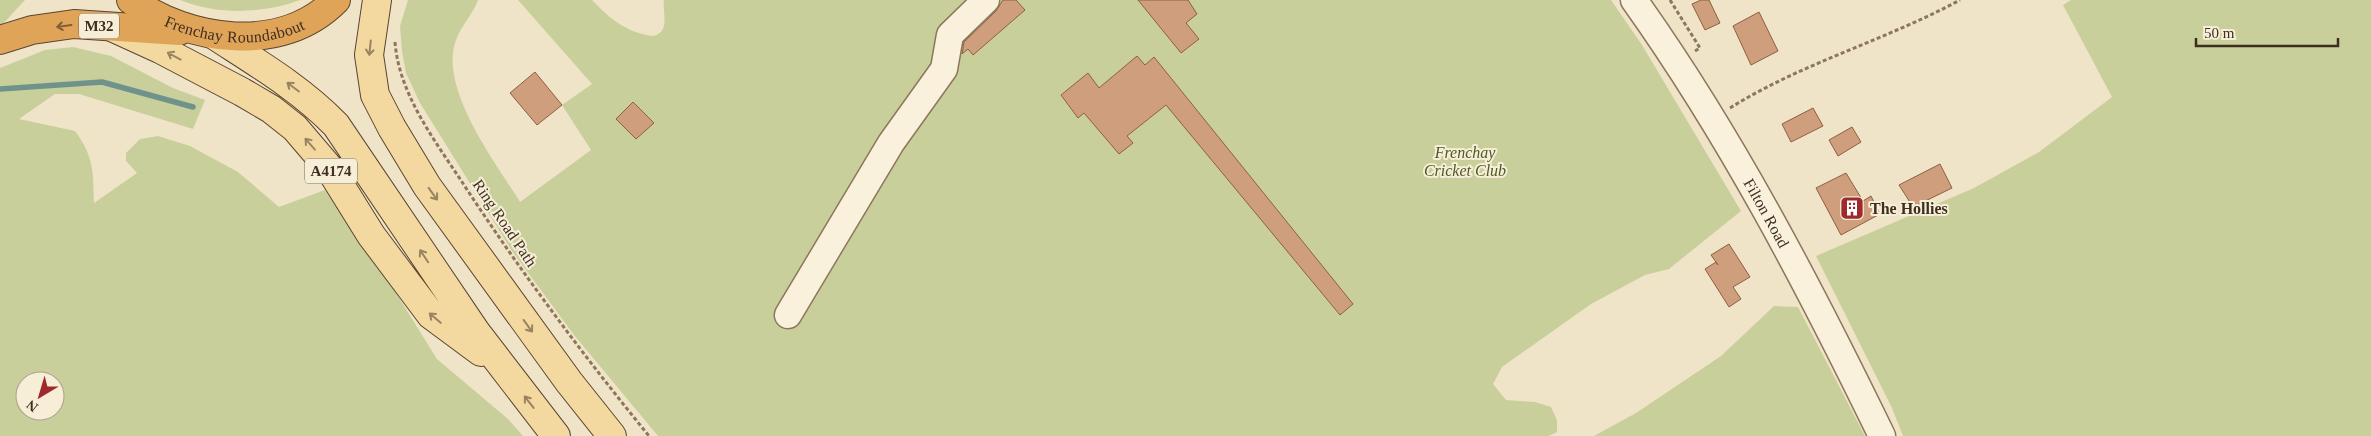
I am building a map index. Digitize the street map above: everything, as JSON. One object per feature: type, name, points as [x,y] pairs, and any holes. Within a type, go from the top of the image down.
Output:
[{"type":"highway","name":"Frenchay Roundabout","points":[[131,0],[161,18],[207,33],[258,37],[290,31],[325,11],[336,0]]},
{"type":"highway","name":"M32","points":[[0,40],[32,30],[74,24],[207,33]]},
{"type":"main road","points":[[377,0],[369,55],[376,95],[392,128],[427,186],[569,382],[612,436]]},
{"type":"main road","name":"A4174","points":[[114,28],[160,49],[242,92],[271,109],[295,128],[330,169],[371,235],[431,315],[502,368]]},
{"type":"main road","name":"A4174","points":[[207,33],[287,82],[322,110],[336,125],[451,297],[502,368],[556,436]]},
{"type":"street","points":[[788,315],[890,143],[944,69],[950,34],[986,0]]},
{"type":"street","name":"Filton Road","points":[[1634,0],[1712,118],[1759,198],[1882,436]]},
{"type":"path","points":[[1712,118],[1745,98],[1923,20],[1960,0]]},
{"type":"path","name":"Ring Road Path","points":[[395,38],[401,75],[409,94],[448,161],[555,318],[649,436]]},
{"type":"green space","points":[[0,0],[25,0],[0,27]]},
{"type":"green space","points":[[180,0],[300,0],[271,8],[240,11],[209,8]]},
{"type":"green space","name":"Frenchay Cricket Club","points":[[408,0],[478,0],[456,40],[453,59],[455,80],[472,124],[520,202],[591,150],[562,105],[592,84],[518,0],[592,0],[619,24],[635,32],[653,36],[659,34],[664,26],[664,0],[1611,0],[1642,45],[1741,211],[1669,269],[1645,275],[1591,304],[1502,367],[1493,384],[1506,400],[1535,402],[1551,407],[1557,420],[1557,432],[1549,436],[658,436],[574,335],[512,251],[420,103],[406,73],[402,51],[400,26]]},
{"type":"green space","points":[[2071,0],[2371,0],[2371,436],[1903,436],[1892,408],[1816,256],[1974,188],[2039,152],[2112,97],[2063,5]]},
{"type":"green space","points":[[73,47],[111,56],[173,88],[205,100],[193,129],[79,94],[55,94],[19,119],[75,131],[89,157],[94,203],[137,173],[126,161],[126,153],[140,139],[158,136],[190,146],[238,172],[279,207],[325,190],[381,269],[437,359],[508,419],[523,436],[0,436],[0,68],[45,50]]},
{"type":"green space","points":[[1774,306],[1798,307],[1865,436],[1594,436],[1636,413],[1721,356]]},
{"type":"building","points":[[1003,0],[1016,0],[1025,10],[973,55],[968,49],[962,54],[964,42],[996,11]]},
{"type":"building","points":[[1138,0],[1188,0],[1197,14],[1186,23],[1199,39],[1181,53]]},
{"type":"building","points":[[1701,0],[1709,0],[1720,23],[1705,30],[1692,4]]},
{"type":"building","points":[[1759,12],[1778,51],[1751,65],[1733,26]]},
{"type":"building","points":[[1137,56],[1145,65],[1154,57],[1353,304],[1340,315],[1166,105],[1127,136],[1133,143],[1119,154],[1084,113],[1078,118],[1061,95],[1088,73],[1099,88]]},
{"type":"building","points":[[535,72],[562,105],[537,125],[510,93]]},
{"type":"building","points":[[633,102],[654,123],[636,139],[616,119]]},
{"type":"building","points":[[1813,108],[1823,126],[1791,142],[1782,124]]},
{"type":"building","points":[[1852,127],[1861,142],[1838,156],[1829,140]]},
{"type":"building","points":[[1940,164],[1952,188],[1913,207],[1899,185]]},
{"type":"building","name":"The Hollies","points":[[1846,173],[1863,201],[1871,196],[1880,214],[1841,235],[1816,188]]},
{"type":"building","points":[[1729,244],[1750,277],[1733,287],[1741,299],[1729,307],[1705,269],[1716,262],[1711,255]]},
{"type":"waterway","points":[[0,89],[102,82],[193,107]]},
{"type":"place","name":"The Hollies","points":[[1852,208]]}]
